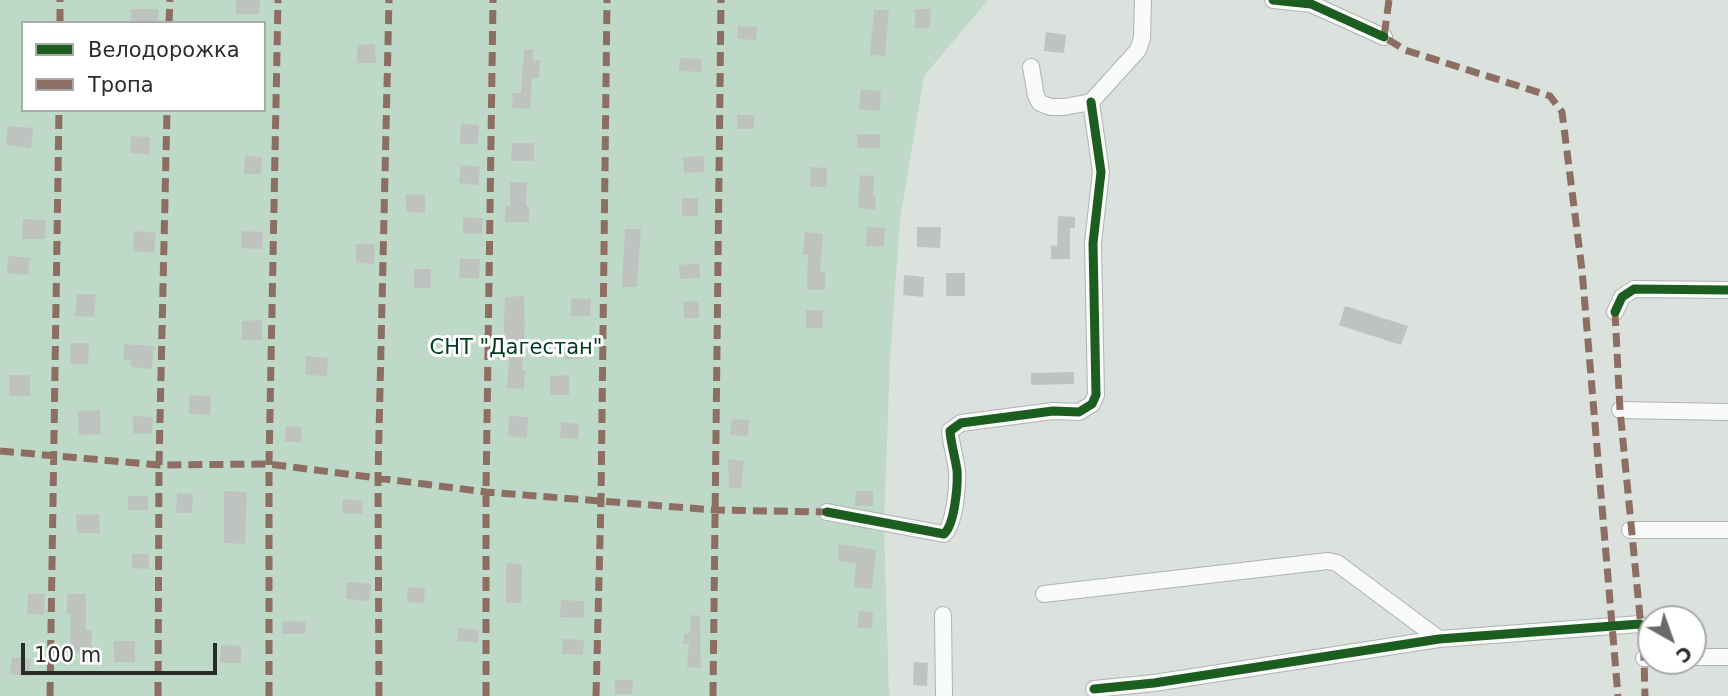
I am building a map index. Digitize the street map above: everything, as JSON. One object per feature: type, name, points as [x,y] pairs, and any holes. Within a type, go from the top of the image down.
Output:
[{"type":"street","points":[[1031,67],[1035,96],[1041,103],[1051,107],[1065,107],[1091,102],[1138,50],[1142,38],[1143,0]]},
{"type":"street","points":[[1273,0],[1311,4],[1384,37]]},
{"type":"street","points":[[827,512],[944,534],[952,520],[957,472],[950,431],[954,427],[961,422],[1053,411],[1079,412],[1092,404],[1096,395],[1093,243],[1101,172],[1091,102]]},
{"type":"street","points":[[1615,312],[1622,297],[1634,289],[1728,290]]},
{"type":"street","points":[[1620,410],[1728,412]]},
{"type":"street","points":[[1630,530],[1728,530]]},
{"type":"street","points":[[1045,594],[1328,561],[1338,564],[1438,639]]},
{"type":"street","points":[[943,615],[944,696]]},
{"type":"street","points":[[1094,690],[1438,639],[1637,624]]},
{"type":"street","points":[[1707,657],[1728,657]]},
{"type":"green space","name":"СНТ \"Дагестан\"","points":[[0,0],[988,0],[924,76],[900,219],[890,359],[884,524],[889,696],[0,696]]},
{"type":"building","points":[[236,0],[260,0],[259,14],[236,14]]},
{"type":"building","points":[[131,9],[158,9],[158,21],[131,21]]},
{"type":"building","points":[[915,9],[931,9],[930,28],[915,28]]},
{"type":"building","points":[[874,10],[889,10],[885,56],[870,55]]},
{"type":"building","points":[[738,26],[757,27],[756,40],[737,39]]},
{"type":"building","points":[[1046,32],[1066,35],[1064,53],[1044,51]]},
{"type":"building","points":[[375,44],[376,63],[357,63],[357,45]]},
{"type":"building","points":[[524,49],[533,50],[533,60],[540,60],[539,78],[532,77],[530,109],[512,108],[513,93],[521,93]]},
{"type":"building","points":[[680,58],[702,59],[701,72],[679,71]]},
{"type":"building","points":[[861,89],[881,91],[880,111],[859,109]]},
{"type":"building","points":[[737,115],[754,115],[754,129],[737,129]]},
{"type":"building","points":[[461,124],[479,125],[478,144],[460,144]]},
{"type":"building","points":[[8,126],[33,128],[31,148],[6,145]]},
{"type":"building","points":[[857,134],[880,134],[880,148],[857,148]]},
{"type":"building","points":[[131,136],[150,137],[149,155],[130,153]]},
{"type":"building","points":[[512,143],[534,143],[534,161],[511,161]]},
{"type":"building","points":[[245,156],[262,157],[261,174],[244,174]]},
{"type":"building","points":[[704,156],[704,172],[684,173],[683,157]]},
{"type":"building","points":[[461,165],[480,167],[478,185],[459,183]]},
{"type":"building","points":[[811,167],[827,168],[827,187],[810,187]]},
{"type":"building","points":[[860,175],[874,176],[875,210],[858,208]]},
{"type":"building","points":[[510,182],[527,182],[526,206],[529,206],[529,222],[505,222],[505,206],[510,206]]},
{"type":"building","points":[[406,194],[425,195],[425,213],[406,212]]},
{"type":"building","points":[[682,198],[698,198],[698,216],[682,216]]},
{"type":"building","points":[[1058,216],[1075,217],[1075,228],[1070,228],[1070,259],[1051,259],[1051,245],[1057,246]]},
{"type":"building","points":[[463,217],[483,218],[482,234],[463,233]]},
{"type":"building","points":[[23,219],[46,220],[45,239],[22,239]]},
{"type":"building","points":[[867,227],[885,228],[884,247],[866,246]]},
{"type":"building","points":[[917,227],[941,227],[940,248],[917,247]]},
{"type":"building","points":[[625,229],[641,229],[637,287],[622,287]]},
{"type":"building","points":[[134,231],[156,233],[154,253],[133,251]]},
{"type":"building","points":[[241,231],[263,232],[262,249],[241,248]]},
{"type":"building","points":[[805,232],[823,234],[820,272],[825,272],[825,290],[807,290],[808,255],[803,254]]},
{"type":"building","points":[[356,244],[375,244],[374,264],[356,263]]},
{"type":"building","points":[[8,256],[30,258],[28,275],[7,273]]},
{"type":"building","points":[[460,259],[480,259],[479,278],[459,278]]},
{"type":"building","points":[[699,263],[700,278],[680,279],[679,265]]},
{"type":"building","points":[[414,269],[431,269],[431,288],[414,288]]},
{"type":"building","points":[[946,273],[965,273],[965,296],[946,296]]},
{"type":"building","points":[[904,275],[924,277],[923,297],[903,295]]},
{"type":"building","points":[[77,294],[96,294],[94,317],[75,316]]},
{"type":"building","points":[[524,296],[524,389],[507,388],[510,350],[503,350],[505,297]]},
{"type":"building","points":[[571,298],[591,299],[590,316],[571,316]]},
{"type":"building","points":[[699,301],[699,318],[684,318],[683,302]]},
{"type":"building","points":[[1345,306],[1408,326],[1401,345],[1339,325]]},
{"type":"building","points":[[806,310],[823,310],[823,328],[806,328]]},
{"type":"building","points":[[262,320],[262,340],[242,340],[242,321]]},
{"type":"building","points":[[71,343],[89,343],[88,364],[70,364]]},
{"type":"building","points":[[565,343],[583,343],[583,359],[565,359]]},
{"type":"building","points":[[124,344],[154,346],[152,369],[131,367],[131,360],[123,360]]},
{"type":"building","points":[[306,356],[328,358],[327,376],[305,375]]},
{"type":"building","points":[[1074,372],[1074,384],[1031,385],[1031,373]]},
{"type":"building","points":[[9,375],[30,375],[30,396],[9,396]]},
{"type":"building","points":[[569,375],[569,395],[550,395],[550,376]]},
{"type":"building","points":[[189,395],[211,396],[210,415],[189,414]]},
{"type":"building","points":[[100,410],[101,434],[79,435],[78,411]]},
{"type":"building","points":[[133,416],[153,417],[152,434],[133,433]]},
{"type":"building","points":[[509,416],[528,417],[527,438],[508,436]]},
{"type":"building","points":[[732,419],[749,420],[748,436],[730,435]]},
{"type":"building","points":[[561,422],[579,424],[578,439],[560,438]]},
{"type":"building","points":[[286,426],[302,427],[301,442],[285,442]]},
{"type":"building","points":[[728,459],[744,461],[741,488],[729,488]]},
{"type":"building","points":[[224,491],[247,492],[245,544],[224,543]]},
{"type":"building","points":[[856,491],[873,491],[873,506],[855,506]]},
{"type":"building","points":[[177,493],[193,494],[192,513],[176,513]]},
{"type":"building","points":[[128,496],[148,496],[148,510],[128,510]]},
{"type":"building","points":[[343,499],[363,501],[362,514],[342,513]]},
{"type":"building","points":[[99,514],[100,533],[77,533],[76,515]]},
{"type":"building","points":[[839,544],[876,550],[872,589],[854,587],[856,563],[838,561]]},
{"type":"building","points":[[132,554],[149,554],[149,569],[132,568]]},
{"type":"building","points":[[506,563],[522,564],[521,603],[506,603]]},
{"type":"building","points":[[347,582],[371,584],[369,601],[346,599]]},
{"type":"building","points":[[408,587],[425,588],[424,603],[407,602]]},
{"type":"building","points":[[28,593],[45,594],[44,615],[27,614]]},
{"type":"building","points":[[67,594],[86,594],[86,630],[92,630],[91,652],[70,651],[71,614],[67,614]]},
{"type":"building","points":[[561,600],[584,601],[584,618],[560,617]]},
{"type":"building","points":[[859,611],[873,612],[872,628],[857,628]]},
{"type":"building","points":[[691,615],[700,616],[701,668],[687,667],[689,644],[683,644],[684,633],[690,633]]},
{"type":"building","points":[[283,621],[306,622],[305,634],[282,634]]},
{"type":"building","points":[[459,628],[479,630],[478,643],[457,641]]},
{"type":"building","points":[[563,639],[584,640],[583,655],[562,654]]},
{"type":"building","points":[[114,641],[135,641],[135,662],[114,662]]},
{"type":"building","points":[[221,645],[241,646],[241,663],[220,663]]},
{"type":"building","points":[[12,657],[31,659],[29,676],[10,674]]},
{"type":"building","points":[[914,662],[928,663],[927,686],[913,685]]},
{"type":"building","points":[[615,680],[633,680],[632,694],[615,694]]},
{"type":"marked path","points":[[60,0],[60,21]]},
{"type":"marked path","points":[[169,21],[170,0]]},
{"type":"marked path","points":[[269,696],[269,464],[278,0]]},
{"type":"marked path","points":[[379,696],[378,477],[389,0]]},
{"type":"marked path","points":[[486,696],[493,0]]},
{"type":"marked path","points":[[596,696],[607,0]]},
{"type":"marked path","points":[[713,696],[721,0]]},
{"type":"marked path","points":[[1389,0],[1384,37],[1405,50],[1550,96],[1562,112],[1582,270],[1618,696]]},
{"type":"marked path","points":[[50,696],[59,112]]},
{"type":"marked path","points":[[158,696],[159,465],[167,112]]},
{"type":"marked path","points":[[1615,312],[1620,410],[1644,658],[1645,696]]},
{"type":"marked path","points":[[0,451],[159,465],[269,464],[486,492],[714,510],[827,512]]},
{"type":"cycle path","points":[[1273,0],[1311,4],[1384,37]]},
{"type":"cycle path","points":[[827,512],[944,534],[951,522],[957,484],[950,431],[961,423],[1053,411],[1079,412],[1092,404],[1096,395],[1093,243],[1101,172],[1091,102]]},
{"type":"cycle path","points":[[1615,312],[1622,297],[1634,289],[1728,290]]},
{"type":"cycle path","points":[[1094,689],[1154,683],[1439,639],[1637,624]]}]
